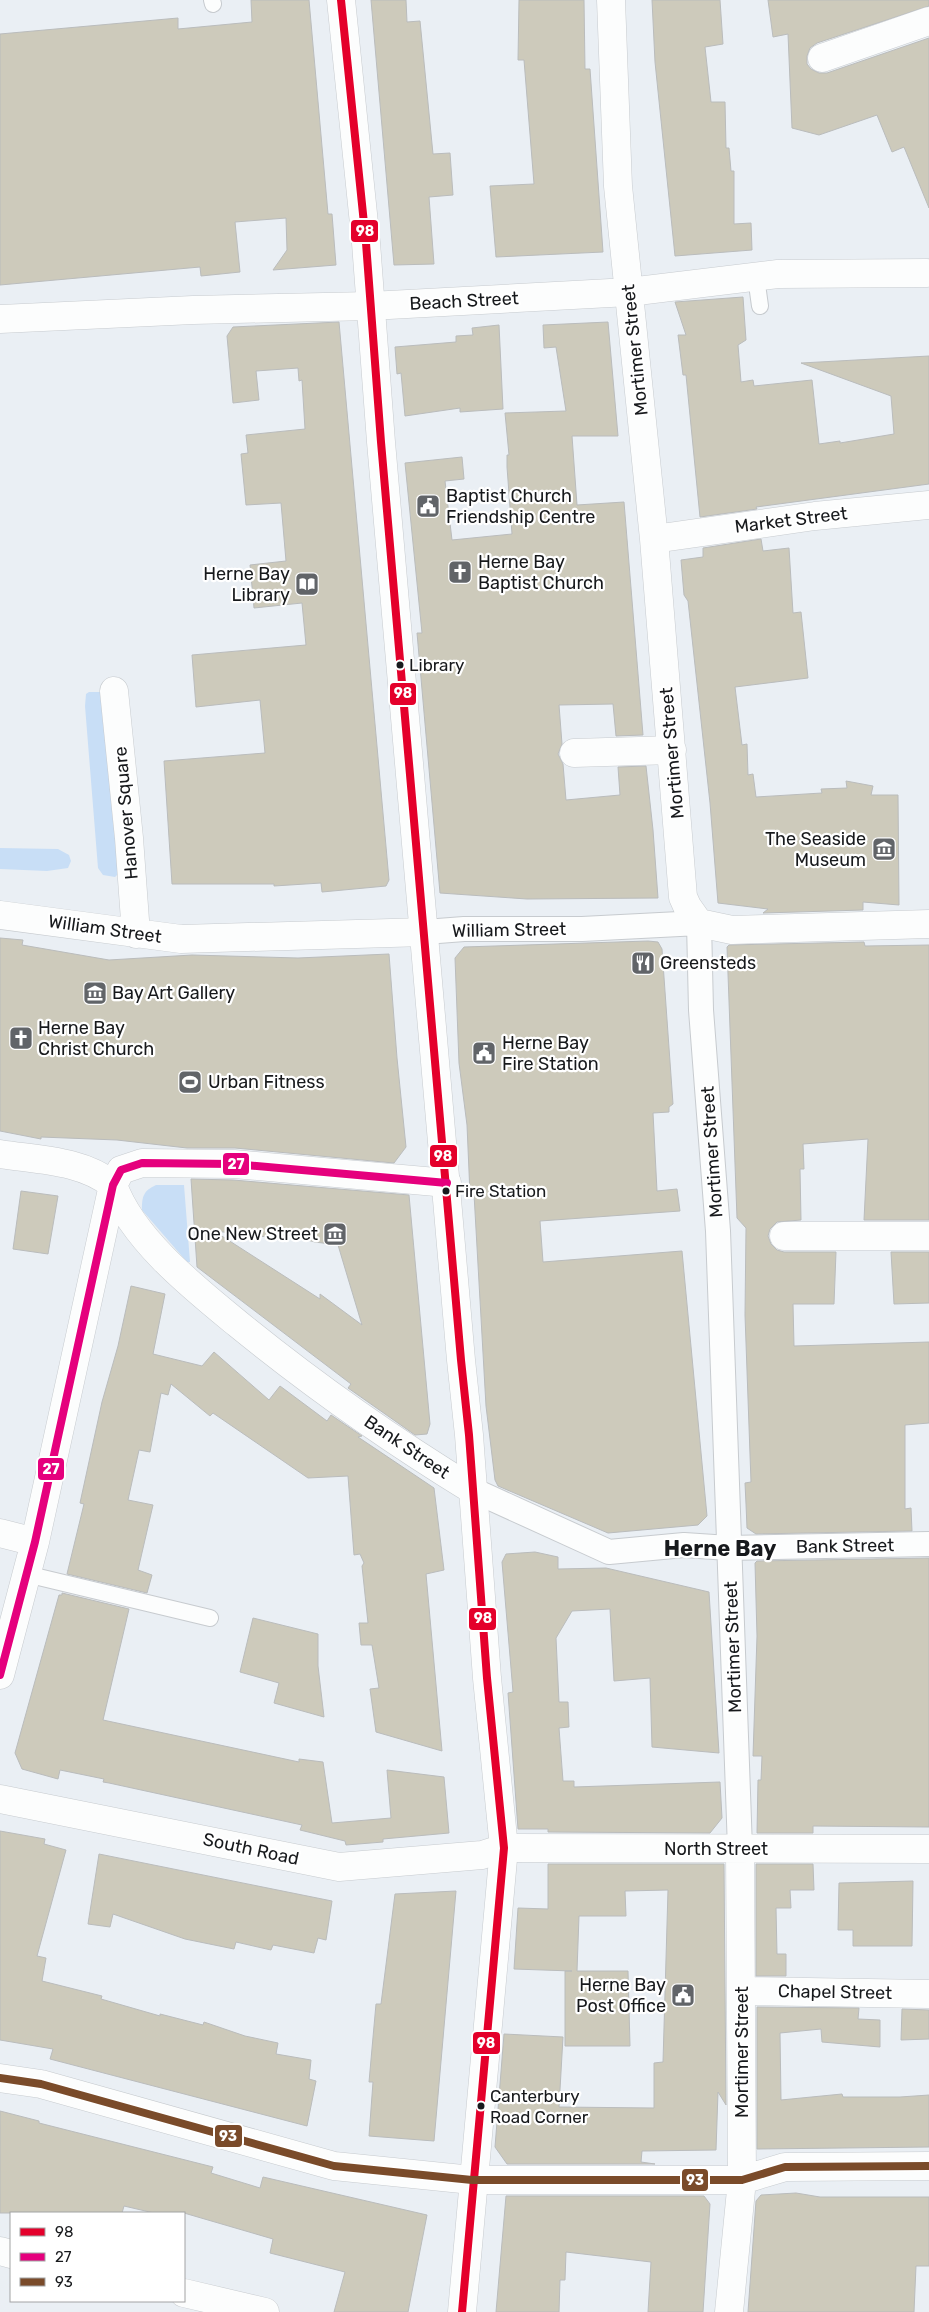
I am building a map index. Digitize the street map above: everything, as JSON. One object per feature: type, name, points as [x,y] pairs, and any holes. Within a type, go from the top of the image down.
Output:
[{"type":"street","points":[[341,0],[366,243],[473,1490],[487,1678],[504,1848],[472,2180],[462,2312]]},
{"type":"street","name":"Mortimer Street","points":[[611,0],[618,186],[654,539],[683,897],[699,923],[702,1010],[718,1231],[740,1849],[742,2180],[729,2312]]},
{"type":"street","points":[[822,58],[929,21]]},
{"type":"street","name":"Beach Street","points":[[0,320],[193,310],[370,306],[629,292],[770,269],[928,273]]},
{"type":"street","name":"Market Street","points":[[654,539],[817,524],[929,505]]},
{"type":"street","name":"Hanover Square","points":[[114,691],[130,838],[136,934]]},
{"type":"street","points":[[574,753],[672,750]]},
{"type":"street","name":"William Street","points":[[0,915],[181,939],[425,932],[464,929],[582,929],[699,923],[732,930],[929,924]]},
{"type":"street","points":[[0,1154],[81,1167],[99,1173],[113,1184]]},
{"type":"street","points":[[0,1676],[35,1542],[113,1184],[121,1170],[142,1163],[234,1164],[446,1183]]},
{"type":"street","name":"Bank Street","points":[[113,1184],[128,1217],[193,1288],[273,1353],[394,1441],[473,1490],[609,1552],[684,1545],[729,1548],[929,1544]]},
{"type":"street","points":[[784,1236],[929,1236]]},
{"type":"street","points":[[0,1533],[35,1542]]},
{"type":"street","name":"South Road","points":[[0,1799],[339,1867],[482,1855],[504,1848]]},
{"type":"street","name":"North Street","points":[[504,1848],[929,1848]]},
{"type":"street","name":"Chapel Street","points":[[741,1991],[929,1994]]},
{"type":"street","points":[[0,2078],[41,2084],[334,2166],[472,2180],[742,2180],[785,2168],[929,2166]]},
{"type":"street","points":[[185,2293],[265,2312]]},
{"type":"lane","points":[[760,306],[770,269]]},
{"type":"lane","points":[[26,1574],[210,1618]]},
{"type":"shaded area","points":[[89,692],[106,692],[121,871],[115,877],[103,875],[98,868],[85,706],[86,694]]},
{"type":"shaded area","points":[[0,848],[58,849],[69,855],[71,861],[68,868],[47,871],[0,869]]},
{"type":"shaded area","points":[[156,1185],[184,1185],[190,1262],[187,1262],[142,1210],[144,1195]]},
{"type":"building","points":[[251,0],[309,0],[328,214],[332,214],[336,265],[273,270],[287,250],[286,218],[235,222],[240,272],[201,276],[200,267],[0,285],[0,34],[178,18],[178,29],[252,22]]},
{"type":"building","points":[[371,0],[406,0],[407,22],[420,21],[433,154],[450,153],[453,195],[429,197],[434,264],[394,265]]},
{"type":"building","points":[[519,0],[584,0],[585,69],[590,69],[603,252],[496,257],[490,186],[534,184],[524,60],[518,60]]},
{"type":"building","points":[[652,0],[720,0],[723,44],[705,47],[711,102],[725,102],[726,148],[729,148],[731,171],[734,171],[734,224],[751,223],[752,250],[675,256],[655,62]]},
{"type":"building","points":[[768,0],[929,0],[929,6],[817,43],[810,48],[807,64],[811,69],[819,73],[827,73],[929,38],[929,208],[904,147],[892,152],[877,115],[819,135],[792,128],[788,34],[773,37]]},
{"type":"building","points":[[743,297],[746,340],[738,345],[741,382],[753,380],[754,386],[812,380],[819,444],[840,441],[840,443],[894,434],[891,396],[801,363],[929,356],[929,484],[756,507],[757,509],[700,517],[686,375],[683,375],[678,335],[686,335],[675,302]]},
{"type":"building","points":[[339,322],[389,880],[386,886],[322,892],[321,883],[274,886],[274,884],[172,884],[164,761],[265,753],[260,700],[196,707],[192,655],[306,645],[302,603],[254,608],[250,565],[286,561],[281,503],[246,505],[241,454],[248,453],[246,435],[305,429],[302,380],[299,381],[298,368],[256,371],[259,400],[233,403],[227,336],[233,327]]},
{"type":"building","points":[[608,322],[618,436],[572,436],[577,505],[624,502],[643,735],[616,736],[613,704],[559,705],[562,744],[558,754],[563,764],[566,800],[620,795],[618,767],[646,766],[658,898],[527,899],[440,893],[417,633],[422,633],[405,463],[462,457],[464,479],[445,481],[452,540],[512,534],[507,467],[507,455],[509,455],[505,413],[566,411],[556,347],[544,348],[543,325]]},
{"type":"building","points":[[499,325],[503,409],[460,412],[460,408],[405,416],[401,373],[397,374],[395,347],[456,342],[456,336],[473,335],[472,328]]},
{"type":"building","points":[[761,539],[763,551],[789,548],[793,613],[801,612],[808,678],[735,687],[742,745],[747,744],[748,775],[753,774],[756,797],[822,793],[821,789],[847,788],[846,781],[873,786],[871,795],[898,795],[899,905],[863,902],[863,910],[763,913],[768,909],[718,903],[710,803],[688,601],[684,595],[681,560],[703,557],[703,548]]},
{"type":"building","points":[[0,938],[23,940],[22,945],[109,960],[192,955],[298,958],[389,954],[406,1147],[394,1163],[235,1148],[187,1148],[117,1140],[41,1137],[41,1139],[0,1131]]},
{"type":"building","points":[[658,942],[662,949],[673,1104],[669,1107],[669,1112],[653,1113],[657,1191],[677,1189],[680,1211],[540,1221],[543,1262],[682,1251],[707,1516],[698,1525],[608,1533],[498,1486],[495,1480],[486,1406],[474,1194],[470,1194],[467,1125],[459,1063],[455,958],[464,947]]},
{"type":"building","points":[[864,942],[865,946],[929,945],[929,1220],[864,1220],[868,1139],[803,1144],[804,1169],[800,1169],[801,1220],[777,1222],[770,1229],[768,1236],[771,1244],[777,1250],[784,1252],[836,1252],[834,1304],[793,1304],[794,1346],[929,1342],[929,1423],[905,1425],[905,1509],[911,1508],[912,1531],[756,1534],[747,1528],[745,1483],[751,1482],[745,1315],[746,1228],[737,1218],[727,947],[729,945]]},
{"type":"building","points":[[191,1179],[233,1180],[409,1195],[430,1424],[427,1434],[415,1435],[348,1388],[351,1384],[197,1267]],"holes":[[[214,1231],[286,1239],[288,1235],[315,1242],[338,1245],[362,1325],[320,1294],[320,1299]]]},
{"type":"building","points":[[21,1191],[58,1196],[48,1254],[13,1249]]},
{"type":"building","points":[[891,1252],[929,1252],[929,1303],[894,1304]]},
{"type":"building","points":[[131,1286],[165,1294],[153,1354],[202,1366],[214,1352],[269,1400],[280,1386],[327,1421],[331,1415],[362,1436],[358,1437],[434,1488],[444,1570],[426,1574],[442,1751],[376,1732],[370,1689],[379,1688],[372,1645],[361,1645],[359,1623],[368,1623],[362,1566],[364,1563],[360,1554],[354,1555],[348,1476],[308,1478],[213,1413],[210,1416],[171,1384],[168,1395],[161,1393],[150,1452],[139,1450],[128,1500],[153,1505],[138,1570],[152,1575],[147,1593],[67,1574],[84,1504],[80,1503],[102,1402],[118,1346]]},
{"type":"building","points":[[535,1552],[558,1557],[558,1569],[606,1568],[709,1592],[719,1753],[652,1747],[650,1678],[614,1681],[610,1609],[572,1611],[556,1638],[559,1702],[568,1702],[569,1727],[559,1728],[563,1781],[574,1781],[574,1787],[720,1782],[722,1818],[710,1833],[548,1832],[548,1829],[518,1829],[508,1693],[513,1692],[502,1562],[506,1554]]},
{"type":"building","points":[[929,1558],[929,1827],[813,1826],[813,1833],[757,1833],[758,1780],[761,1780],[762,1756],[753,1756],[757,1636],[755,1563],[757,1561]]},
{"type":"building","points":[[62,1593],[129,1609],[103,1720],[299,1762],[299,1759],[323,1762],[332,1823],[391,1818],[387,1770],[444,1777],[449,1833],[383,1839],[383,1842],[346,1845],[345,1841],[300,1830],[302,1825],[103,1782],[104,1779],[60,1770],[58,1779],[22,1769],[15,1753],[59,1595],[62,1595]]},
{"type":"building","points":[[253,1618],[318,1634],[318,1666],[324,1717],[274,1703],[279,1683],[240,1672]]},
{"type":"building","points":[[0,1831],[45,1839],[44,1844],[66,1850],[37,1956],[46,1958],[42,1981],[102,1996],[101,1999],[160,2016],[160,2014],[203,2025],[204,2022],[245,2036],[278,2043],[276,2054],[311,2060],[309,2079],[316,2081],[307,2126],[50,2059],[53,2049],[0,2040]]},
{"type":"building","points":[[99,1854],[332,1901],[326,1940],[318,1938],[314,1953],[273,1945],[271,1950],[236,1942],[234,1949],[185,1939],[113,1914],[110,1927],[88,1924]]},
{"type":"building","points":[[548,1864],[724,1864],[726,2105],[718,2092],[716,2150],[642,2151],[641,2162],[655,2164],[507,2164],[495,2147],[504,2034],[563,2037],[559,2107],[654,2108],[654,2063],[663,2062],[668,1890],[625,1891],[626,1916],[579,1916],[577,1971],[628,1971],[630,2046],[565,2046],[565,1971],[572,1971],[514,1969],[518,1908],[548,1909]]},
{"type":"building","points":[[756,1864],[813,1864],[814,1890],[790,1890],[791,1908],[776,1908],[777,1954],[786,1954],[786,1976],[756,1976]]},
{"type":"building","points":[[913,1881],[912,1946],[853,1946],[853,1930],[838,1930],[839,1883]]},
{"type":"building","points":[[456,1891],[434,2141],[369,2136],[373,2082],[369,2082],[376,2004],[381,2004],[395,1894]]},
{"type":"building","points":[[757,2007],[859,2008],[858,2019],[880,2020],[880,2047],[822,2042],[821,2029],[780,2033],[781,2100],[842,2094],[843,2097],[929,2095],[929,2147],[757,2149]]},
{"type":"building","points":[[902,2009],[929,2010],[929,2039],[901,2040]]},
{"type":"building","points":[[0,2111],[39,2121],[39,2123],[213,2167],[211,2173],[260,2188],[263,2177],[427,2215],[408,2312],[334,2312],[345,2272],[270,2253],[273,2239],[185,2212],[150,2212],[124,2206],[122,2212],[0,2213]]},
{"type":"building","points":[[796,2193],[820,2197],[929,2197],[929,2266],[916,2266],[914,2312],[748,2312],[756,2201],[761,2195]]},
{"type":"building","points":[[506,2196],[704,2196],[710,2204],[703,2312],[648,2312],[651,2262],[566,2252],[565,2280],[560,2280],[559,2312],[496,2312]]},
{"type":"transit line","name":"98","points":[[341,0],[366,243],[381,442],[469,1435],[487,1678],[504,1848],[462,2312]]},
{"type":"transit line","name":"27","points":[[0,1675],[35,1542],[113,1185],[121,1170],[142,1163],[234,1164],[447,1183]]},
{"type":"transit line","name":"93","points":[[0,2078],[41,2084],[334,2166],[472,2180],[742,2180],[785,2167],[929,2166]]},
{"type":"place","name":"Baptist Church Friendship Centre","points":[[428,506]]},
{"type":"place","name":"Herne Bay Baptist Church","points":[[460,572]]},
{"type":"place","name":"Herne Bay Library","points":[[307,584]]},
{"type":"place","name":"Library","points":[[400,665]]},
{"type":"place","name":"The Seaside Museum","points":[[884,849]]},
{"type":"place","name":"Greensteds","points":[[643,963]]},
{"type":"place","name":"Bay Art Gallery","points":[[95,993]]},
{"type":"place","name":"Herne Bay Christ Church","points":[[21,1038]]},
{"type":"place","name":"Herne Bay Fire Station","points":[[484,1053]]},
{"type":"place","name":"Urban Fitness","points":[[190,1082]]},
{"type":"place","name":"Fire Station","points":[[446,1191]]},
{"type":"place","name":"One New Street","points":[[335,1234]]},
{"type":"place","name":"Herne Bay Post Office","points":[[683,1995]]},
{"type":"place","name":"Canterbury Road Corner","points":[[481,2106]]},
{"type":"district","name":"Herne Bay","points":[[720,1548]]}]
